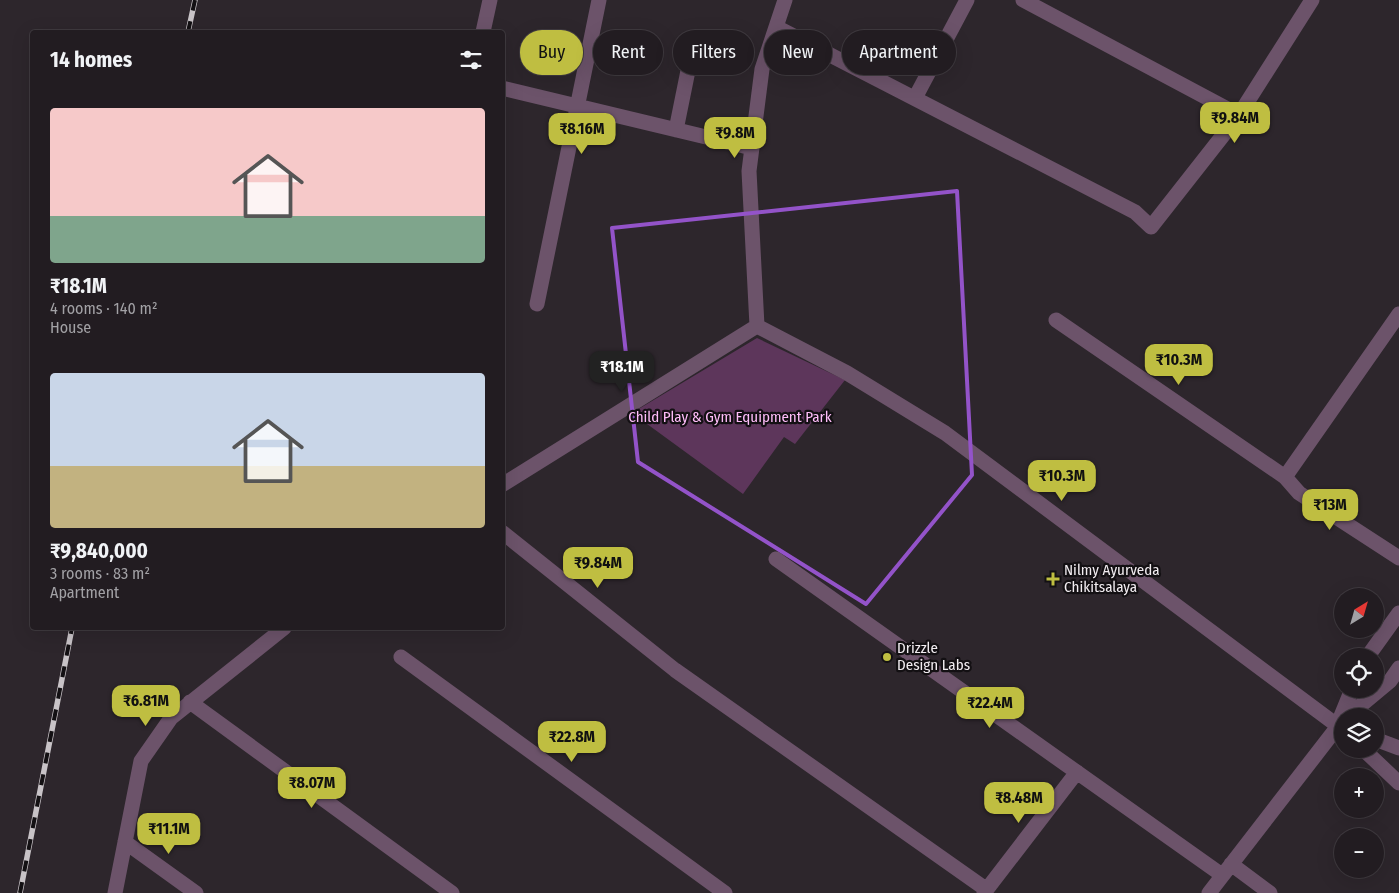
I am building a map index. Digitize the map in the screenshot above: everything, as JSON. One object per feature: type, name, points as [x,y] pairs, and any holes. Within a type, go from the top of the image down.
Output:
[{"type":"street","points":[[484,30],[490,0]]},
{"type":"street","points":[[537,304],[599,0]]},
{"type":"street","points":[[757,326],[749,171],[762,69],[785,0]]},
{"type":"street","points":[[915,98],[967,0]]},
{"type":"street","points":[[1024,0],[1239,115]]},
{"type":"street","points":[[776,26],[1135,212],[1152,227],[1239,115],[1310,1]]},
{"type":"street","points":[[676,130],[686,75]]},
{"type":"street","points":[[505,89],[752,148]]},
{"type":"street","points":[[1285,477],[1399,314]]},
{"type":"street","points":[[1056,320],[1285,477],[1299,493],[1399,558]]},
{"type":"street","points":[[505,483],[757,326]]},
{"type":"street","points":[[757,326],[847,373],[945,433],[1334,717]]},
{"type":"street","points":[[505,534],[675,670],[986,892],[1077,772]]},
{"type":"street","points":[[776,559],[1077,772],[1227,869],[1270,893]]},
{"type":"street","points":[[1374,648],[1399,613]]},
{"type":"street","points":[[115,893],[141,761],[171,718],[281,630]]},
{"type":"street","points":[[401,657],[725,893]]},
{"type":"street","points":[[1360,708],[1390,681],[1399,668]]},
{"type":"street","points":[[190,702],[452,893]]},
{"type":"street","points":[[1209,893],[1334,735]]},
{"type":"street","points":[[1384,742],[1399,748]]},
{"type":"street","points":[[1373,758],[1399,783]]},
{"type":"street","points":[[125,842],[196,893]]},
{"type":"highlighted area","points":[[957,191],[972,475],[866,604],[638,462],[612,228]]},
{"type":"green space","name":"Child Play & Gym Equipment Park","points":[[757,338],[845,380],[795,444],[784,437],[743,494],[632,413]]},
{"type":"railway","points":[[188,30],[195,0]]},
{"type":"railway","points":[[20,893],[72,630]]},
{"type":"place","name":"Nilmy Ayurveda Chikitsalaya","points":[[1053,579]]},
{"type":"place","name":"Drizzle Design Labs","points":[[887,657]]}]
